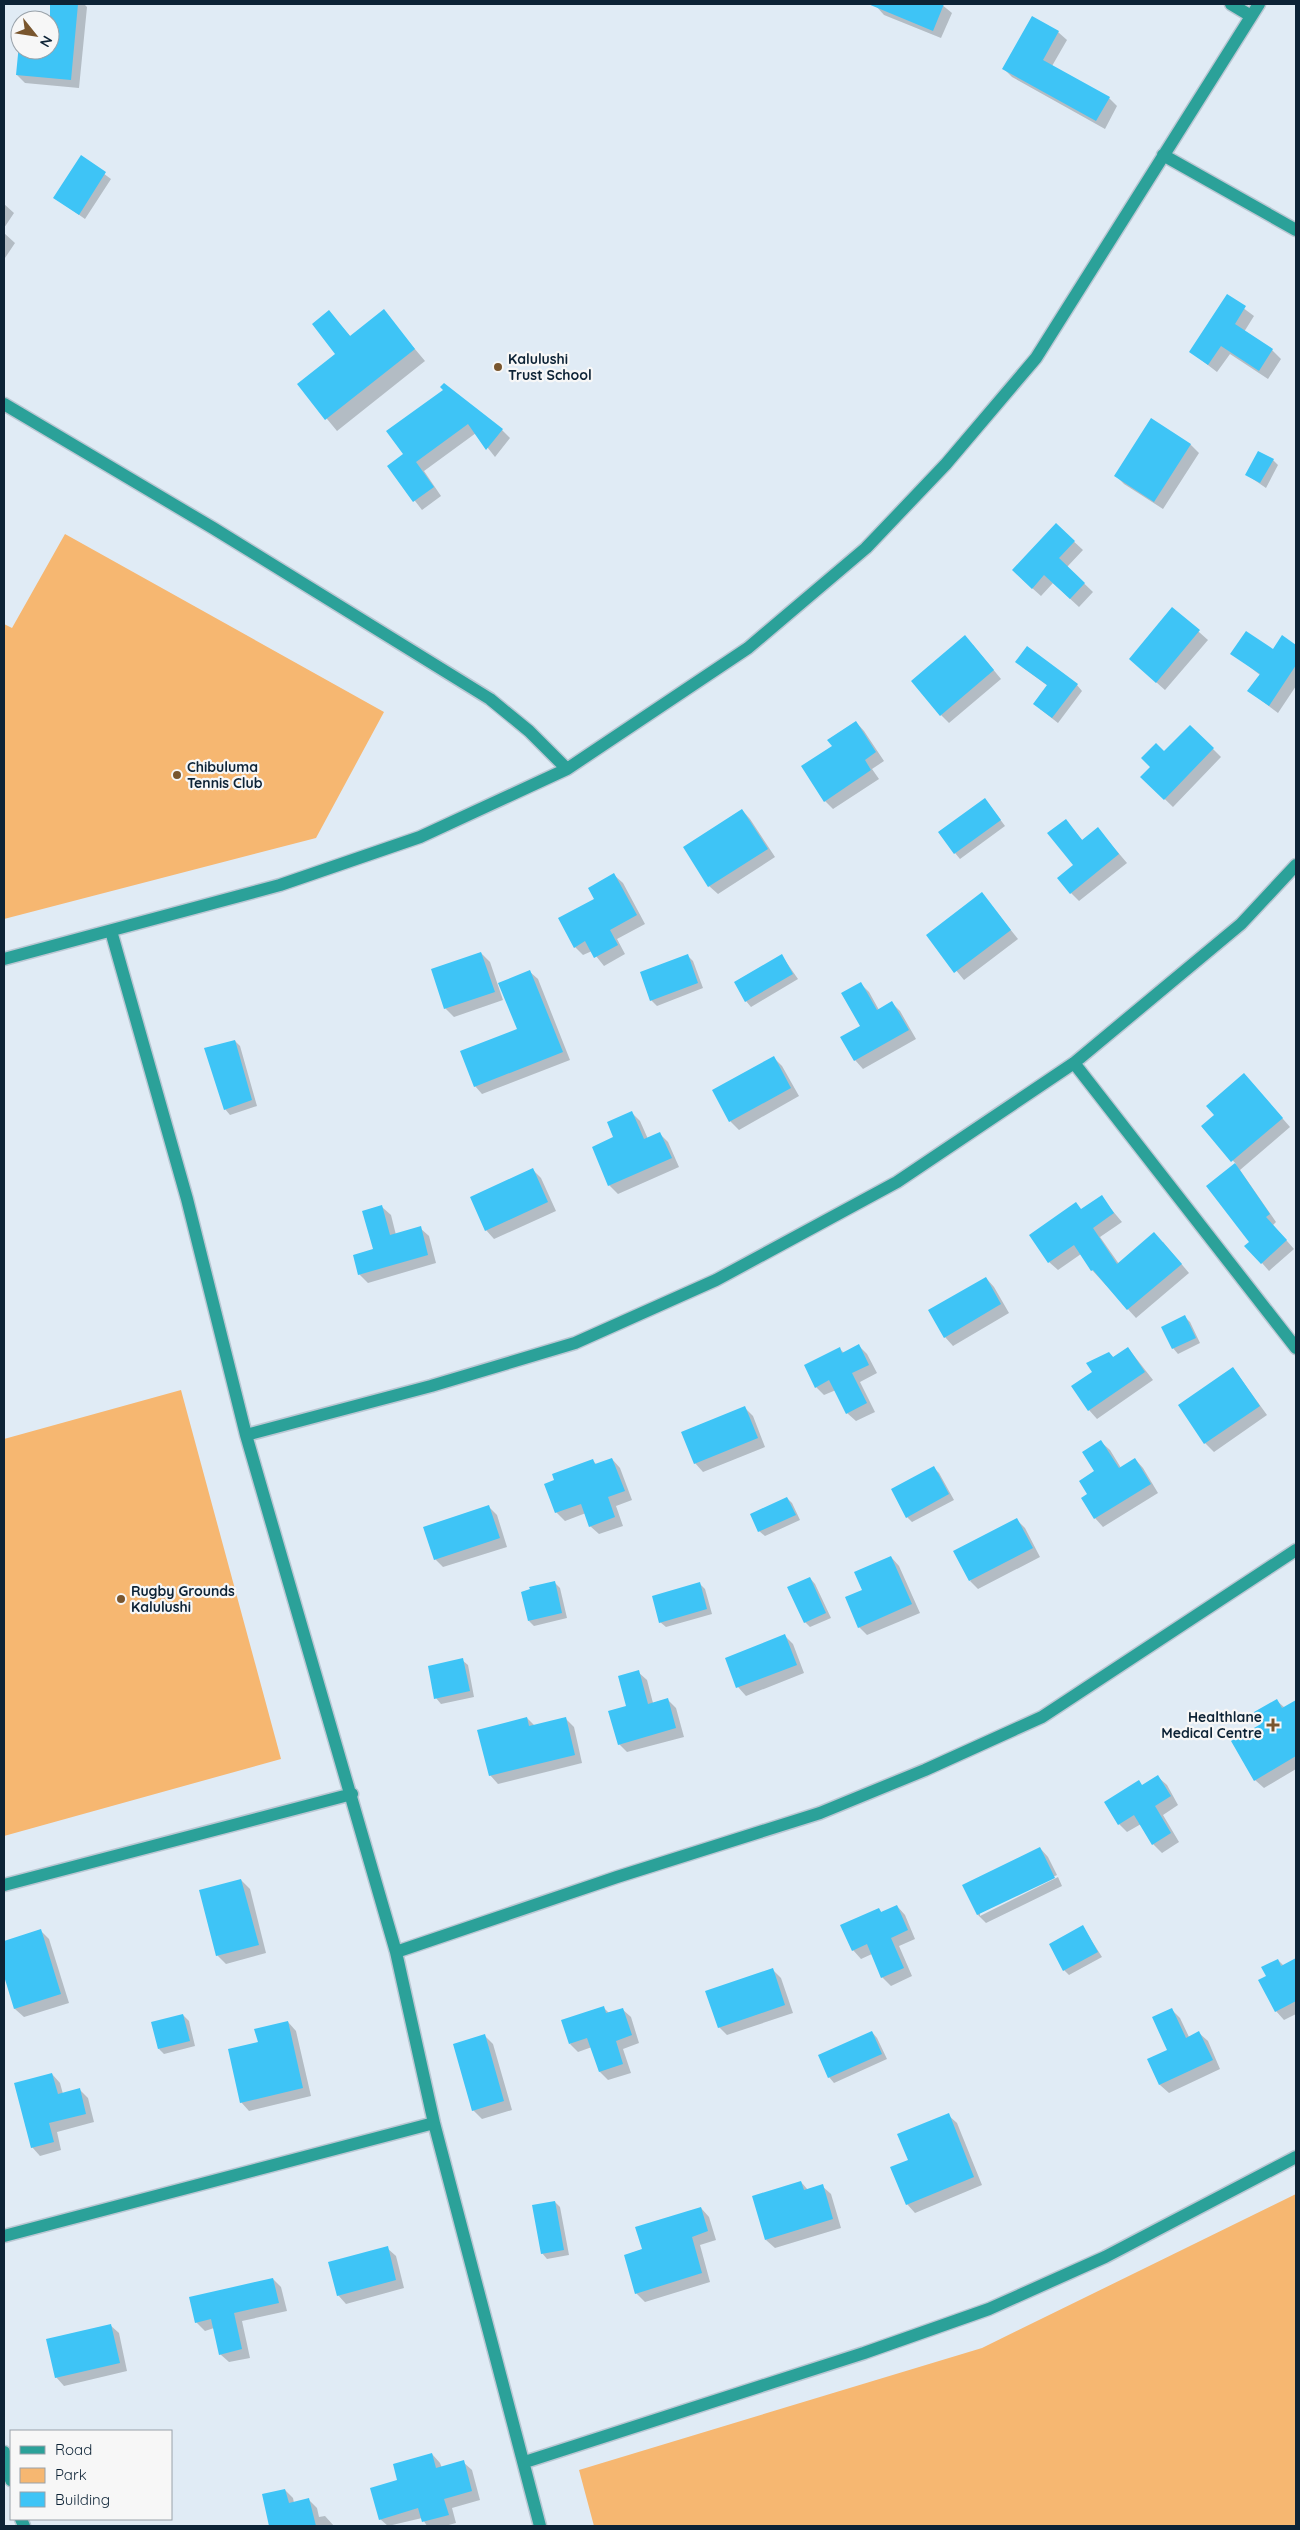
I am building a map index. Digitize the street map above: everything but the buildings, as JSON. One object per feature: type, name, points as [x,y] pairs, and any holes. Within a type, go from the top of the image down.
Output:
[{"type":"street","points":[[1231,4],[1251,16]]},
{"type":"street","points":[[4,959],[280,885],[420,837],[567,769],[748,648],[866,548],[946,464],[1036,358],[1259,4]]},
{"type":"street","points":[[1164,155],[1296,230]]},
{"type":"street","points":[[4,404],[213,528],[490,700],[529,731],[567,769]]},
{"type":"street","points":[[246,1435],[432,1386],[575,1343],[716,1280],[898,1182],[1074,1063],[1241,924],[1296,865]]},
{"type":"street","points":[[111,931],[187,1199],[246,1435],[352,1794],[396,1952],[434,2123],[525,2462],[540,2526]]},
{"type":"street","points":[[1074,1063],[1296,1348]]},
{"type":"street","points":[[396,1952],[608,1880],[820,1813],[925,1770],[1042,1717],[1296,1550]]},
{"type":"street","points":[[4,1885],[352,1794]]},
{"type":"street","points":[[4,2236],[434,2123]]},
{"type":"street","points":[[525,2462],[864,2353],[989,2309],[1105,2257],[1296,2156]]},
{"type":"street","points":[[4,2452],[10,2476]]},
{"type":"green space","name":"Chibuluma Tennis Club","points":[[65,534],[384,712],[316,838],[4,919],[4,624],[12,628]]},
{"type":"green space","name":"Rugby Grounds Kalulushi","points":[[181,1390],[281,1759],[4,1836],[4,1439]]},
{"type":"green space","points":[[1296,2194],[1296,2526],[594,2526],[579,2470],[982,2348]]},
{"type":"place","name":"Kalulushi Trust School","points":[[498,367]]},
{"type":"place","name":"Chibuluma Tennis Club","points":[[177,775]]},
{"type":"place","name":"Rugby Grounds Kalulushi","points":[[121,1599]]},
{"type":"place","name":"Healthlane Medical Centre","points":[[1273,1725]]}]
